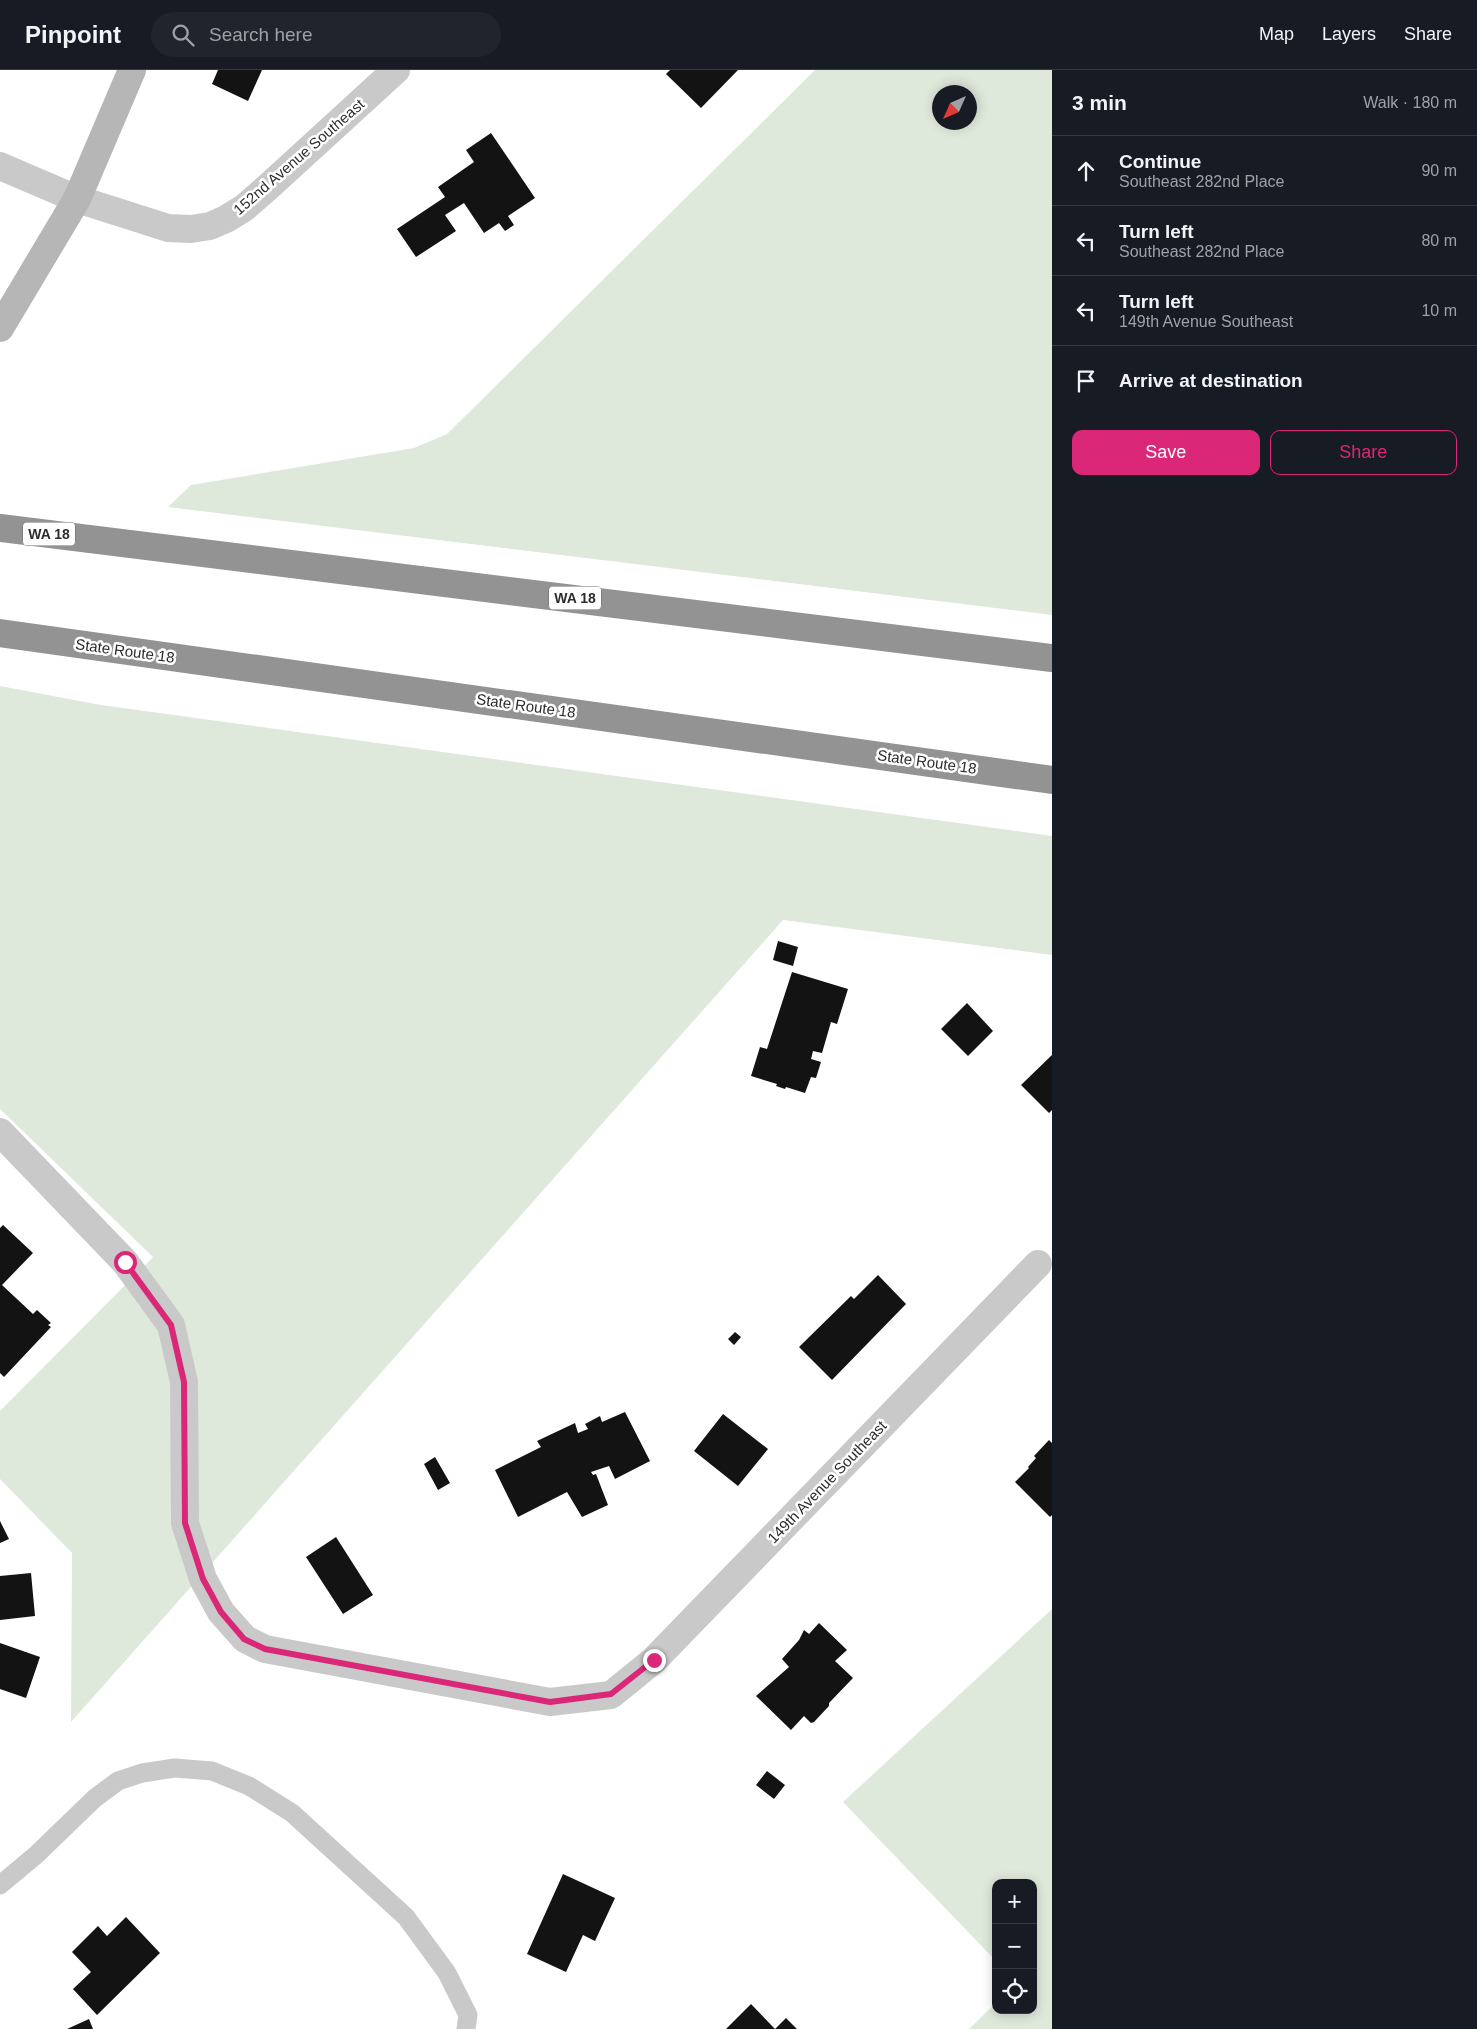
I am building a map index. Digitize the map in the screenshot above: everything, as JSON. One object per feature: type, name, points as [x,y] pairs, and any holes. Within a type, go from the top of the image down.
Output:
[{"type":"highway","name":"WA 18","points":[[0,528],[1052,658]]},
{"type":"highway","name":"State Route 18","points":[[9,635],[1052,780]]},
{"type":"street","points":[[0,328],[77,199],[132,70]]},
{"type":"street","name":"152nd Avenue Southeast","points":[[0,166],[77,199],[168,228],[190,229],[210,226],[232,216],[262,192],[396,70]]},
{"type":"street","name":"149th Avenue Southeast","points":[[0,1132],[125,1262],[171,1325],[184,1382],[185,1523],[203,1579],[221,1612],[244,1639],[265,1649],[550,1702],[611,1694],[654,1660],[1038,1264]]},
{"type":"lane","points":[[0,1885],[36,1855],[95,1798],[118,1781],[142,1772],[175,1768],[212,1771],[249,1786],[292,1813],[406,1917],[447,1973],[468,2016],[466,2029]]},
{"type":"green space","points":[[815,70],[1052,70],[1052,615],[168,507],[191,485],[414,448],[447,434]]},
{"type":"green space","points":[[0,686],[101,705],[1052,836],[1052,955],[783,920],[71,1722],[72,1553],[0,1479],[0,1411],[153,1257],[0,1109]]},
{"type":"green space","points":[[1052,1609],[1052,2029],[969,2029],[992,2007],[992,2014],[1037,2014],[1037,1879],[992,1879],[992,1957],[843,1802]]},
{"type":"building","points":[[218,70],[262,70],[248,101],[212,84]]},
{"type":"building","points":[[670,70],[738,70],[701,108],[666,74]]},
{"type":"building","points":[[491,133],[535,198],[508,216],[514,225],[505,231],[499,223],[484,233],[464,203],[445,215],[456,231],[416,257],[397,229],[445,197],[438,187],[474,162],[466,150]]},
{"type":"building","points":[[778,941],[798,947],[793,966],[773,960]]},
{"type":"building","points":[[792,972],[848,989],[837,1024],[831,1022],[822,1053],[813,1051],[811,1059],[821,1062],[816,1078],[811,1077],[805,1093],[786,1087],[785,1089],[776,1086],[777,1084],[751,1076],[760,1047],[767,1049]]},
{"type":"building","points":[[967,1003],[993,1031],[968,1056],[941,1029]]},
{"type":"building","points":[[1052,1055],[1052,1110],[1049,1113],[1021,1085]]},
{"type":"building","points":[[3,1225],[33,1253],[2,1285],[33,1314],[37,1310],[51,1323],[48,1325],[51,1327],[4,1377],[0,1373],[0,1228]]},
{"type":"building","points":[[878,1275],[906,1304],[832,1380],[799,1347],[851,1296],[854,1299]]},
{"type":"building","points":[[735,1332],[741,1337],[734,1345],[728,1339]]},
{"type":"building","points":[[625,1412],[650,1461],[615,1479],[609,1466],[591,1472],[593,1475],[596,1474],[608,1505],[582,1517],[567,1492],[518,1517],[495,1470],[541,1447],[537,1441],[575,1423],[578,1433],[588,1429],[585,1424],[600,1416],[602,1422]]},
{"type":"building","points":[[723,1414],[768,1449],[738,1486],[694,1451]]},
{"type":"building","points":[[1049,1440],[1052,1443],[1052,1515],[1050,1517],[1015,1482],[1029,1468],[1036,1458],[1034,1456]]},
{"type":"building","points":[[435,1457],[450,1483],[438,1490],[424,1464]]},
{"type":"building","points":[[0,1521],[9,1539],[0,1543]]},
{"type":"building","points":[[336,1537],[373,1595],[343,1614],[306,1557]]},
{"type":"building","points":[[31,1573],[35,1616],[0,1620],[0,1576]]},
{"type":"building","points":[[819,1623],[847,1650],[835,1661],[853,1678],[814,1722],[811,1723],[804,1716],[791,1730],[756,1696],[789,1667],[782,1659],[799,1640],[804,1630],[809,1634]]},
{"type":"building","points":[[0,1643],[40,1657],[26,1698],[0,1689]]},
{"type":"building","points":[[767,1771],[785,1785],[774,1799],[756,1785]]},
{"type":"building","points":[[563,1874],[615,1898],[595,1941],[583,1935],[566,1972],[527,1954]]},
{"type":"building","points":[[126,1917],[160,1953],[97,2015],[73,1989],[91,1972],[72,1952],[98,1926],[107,1936]]},
{"type":"building","points":[[751,2004],[775,2029],[726,2029]]},
{"type":"building","points":[[786,2018],[797,2029],[775,2029]]},
{"type":"building","points":[[89,2019],[93,2029],[67,2029]]},
{"type":"route","points":[[125,1262],[171,1325],[184,1382],[185,1523],[203,1579],[221,1612],[244,1639],[265,1649],[550,1702],[611,1694],[654,1660]]}]
